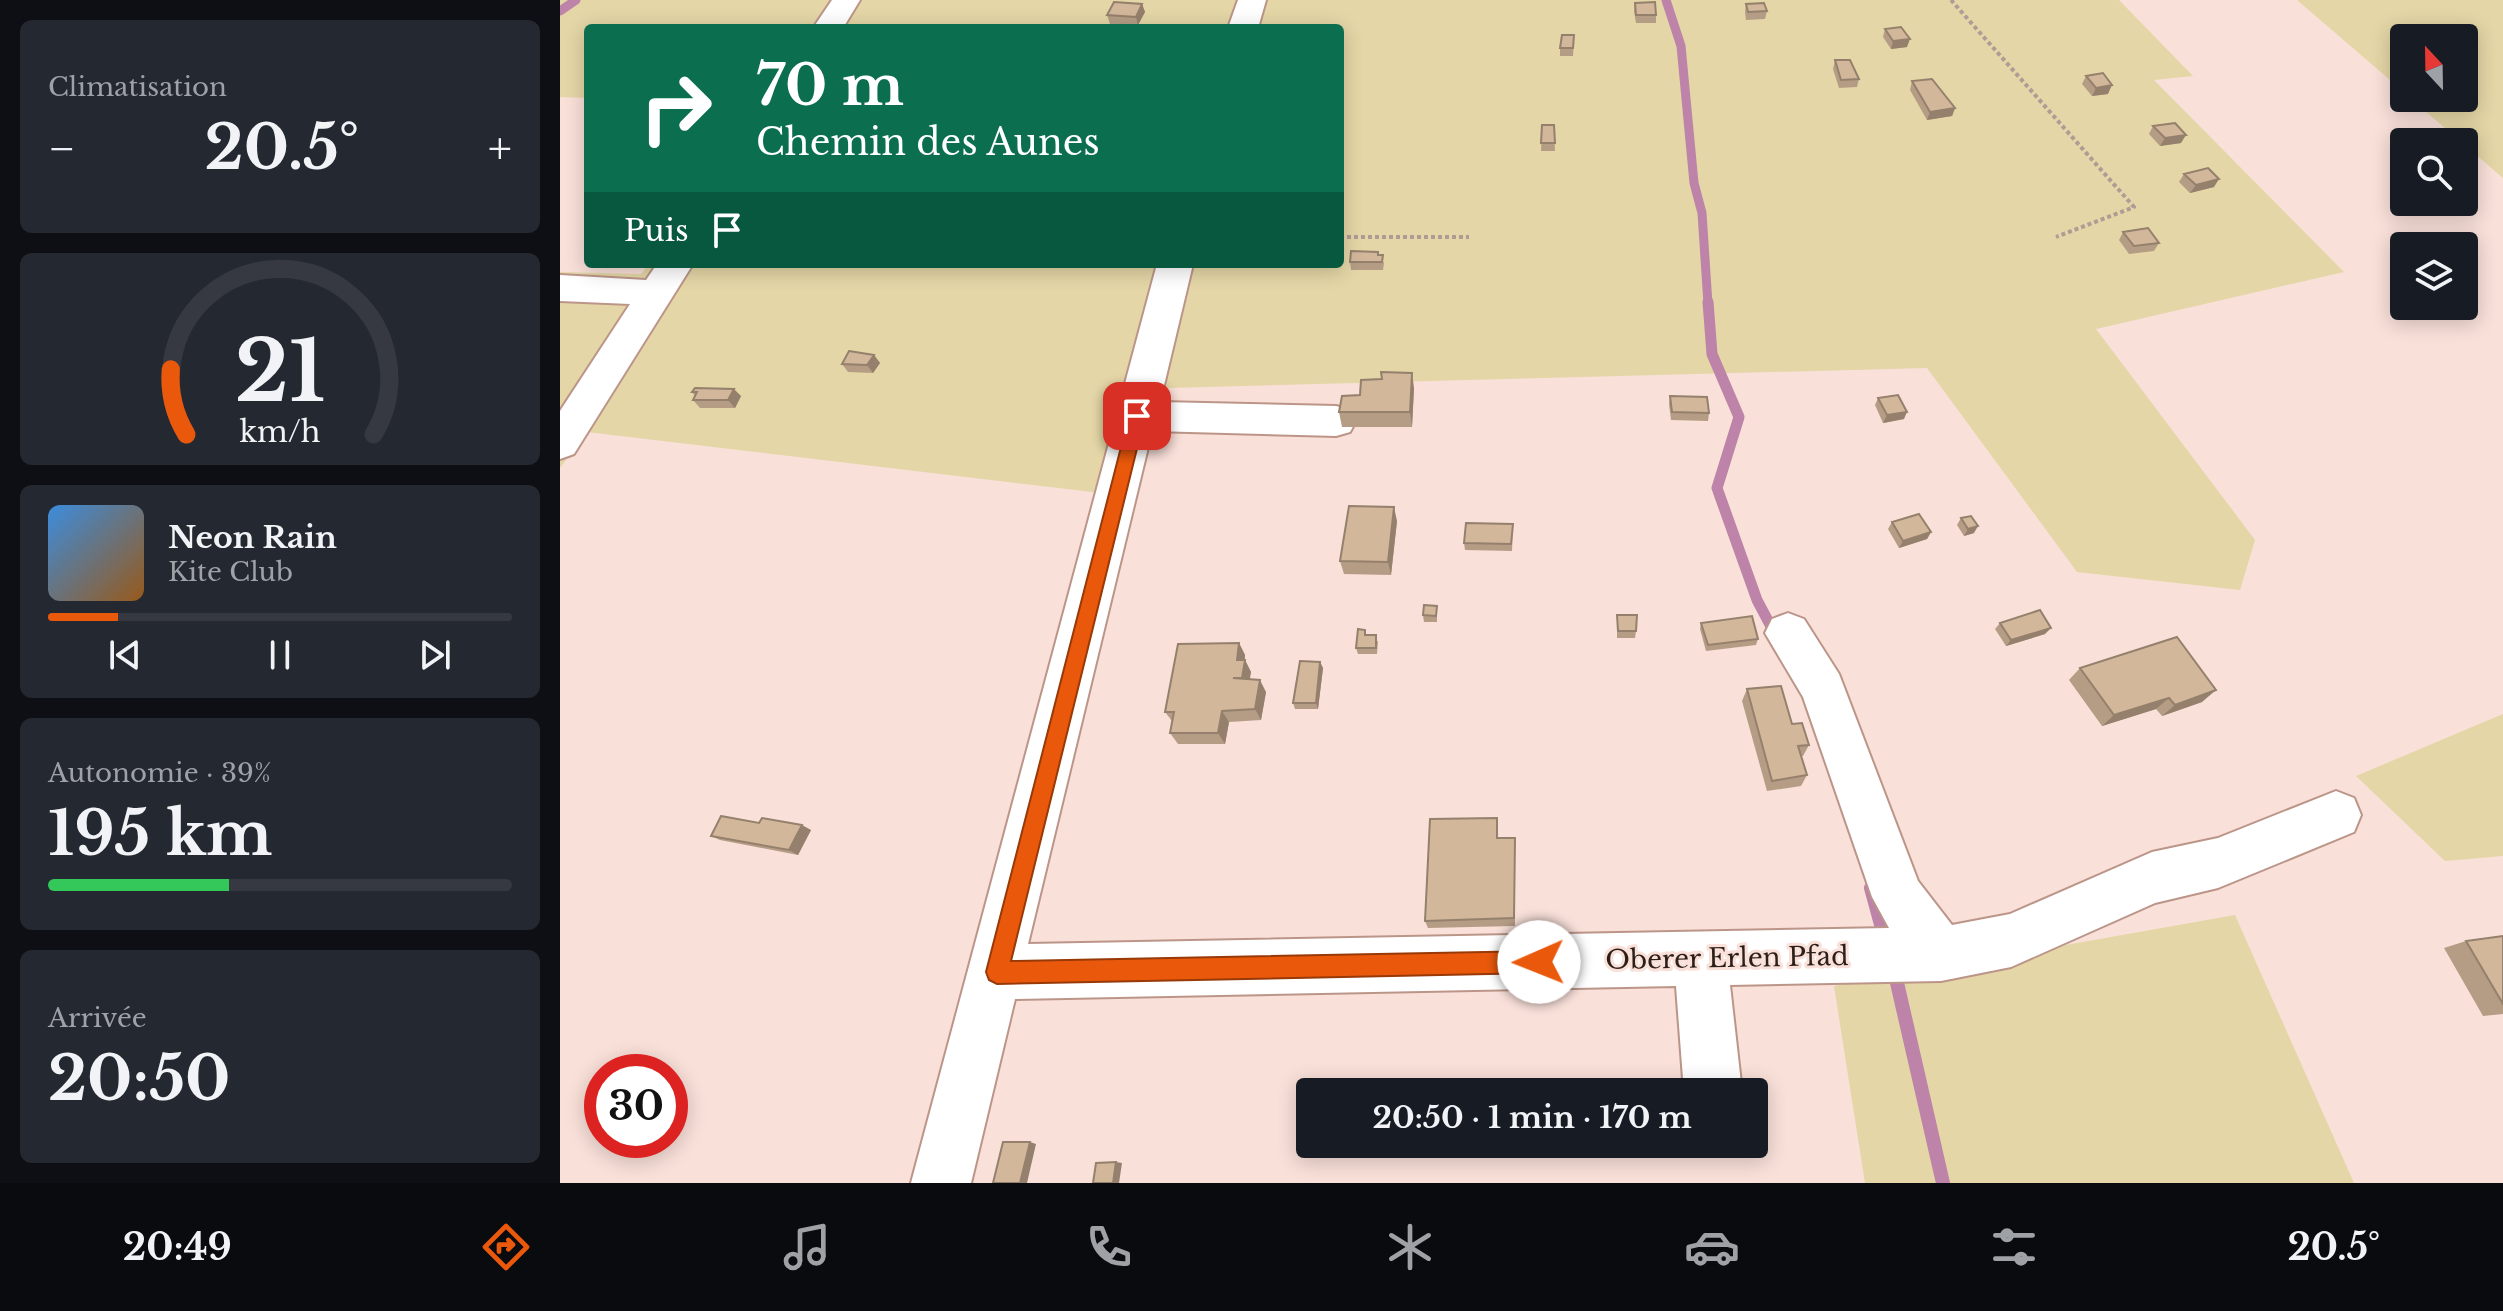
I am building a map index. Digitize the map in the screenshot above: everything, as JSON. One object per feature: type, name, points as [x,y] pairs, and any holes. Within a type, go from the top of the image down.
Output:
[{"type":"street","points":[[831,24],[846,0]]},
{"type":"street","points":[[1244,24],[1252,0]]},
{"type":"street","points":[[941,1183],[1174,268]]},
{"type":"street","points":[[560,288],[666,278]]},
{"type":"street","points":[[560,443],[666,278]]},
{"type":"street","points":[[1137,416],[1336,421]]},
{"type":"street","points":[[1788,633],[1823,689],[1898,897],[1941,954]]},
{"type":"street","name":"Oberer Erlen Pfad","points":[[997,972],[1941,954],[2011,940],[2152,878],[2218,863],[2336,815]]},
{"type":"street","points":[[1699,958],[1712,1078]]},
{"type":"path","points":[[1951,0],[2134,207],[2056,237]]},
{"type":"path","points":[[1344,237],[1469,237]]},
{"type":"shaded area","points":[[560,0],[2119,0],[2193,76],[2154,80],[2344,272],[2096,329],[2255,540],[2240,590],[2077,572],[1927,368],[1129,389],[1101,493],[587,432],[560,468],[560,272],[641,274],[646,268],[1344,268],[1344,24],[584,24],[584,98],[560,97]]},
{"type":"shaded area","points":[[2297,0],[2503,0],[2503,178],[2478,156],[2478,128],[2445,128],[2426,112],[2478,112],[2478,24],[2390,24],[2390,80]]},
{"type":"shaded area","points":[[2503,714],[2503,856],[2445,861],[2356,776]]},
{"type":"shaded area","points":[[2235,915],[2354,1183],[1865,1183],[1834,986]]},
{"type":"building","points":[[1114,2],[1142,4],[1136,17],[1107,15]]},
{"type":"building","points":[[1655,2],[1656,15],[1636,15],[1635,3]]},
{"type":"building","points":[[1764,3],[1767,11],[1748,12],[1746,4]]},
{"type":"building","points":[[1901,27],[1910,39],[1893,41],[1885,29]]},
{"type":"building","points":[[1562,35],[1574,35],[1573,48],[1560,48]]},
{"type":"building","points":[[1835,60],[1850,60],[1859,79],[1841,80]]},
{"type":"building","points":[[2103,73],[2112,85],[2096,88],[2086,76]]},
{"type":"building","points":[[1932,79],[1955,108],[1930,112],[1912,81]]},
{"type":"building","points":[[2175,123],[2186,135],[2165,138],[2153,126]]},
{"type":"building","points":[[1542,125],[1554,125],[1555,143],[1541,143]]},
{"type":"building","points":[[2208,168],[2219,179],[2196,185],[2184,174]]},
{"type":"building","points":[[2148,228],[2159,243],[2134,246],[2123,232]]},
{"type":"building","points":[[1351,251],[1378,252],[1378,255],[1383,255],[1382,262],[1350,262]]},
{"type":"building","points":[[849,351],[874,355],[867,365],[842,364]]},
{"type":"building","points":[[1381,372],[1412,373],[1410,412],[1339,412],[1342,396],[1360,395],[1361,380],[1382,379]]},
{"type":"building","points":[[695,388],[734,389],[728,400],[693,400],[697,392],[692,392]]},
{"type":"building","points":[[1898,395],[1907,412],[1887,415],[1878,398]]},
{"type":"building","points":[[1670,396],[1707,397],[1709,413],[1672,412]]},
{"type":"building","points":[[1349,506],[1394,507],[1388,562],[1340,561]]},
{"type":"building","points":[[1919,514],[1931,532],[1903,541],[1892,522]]},
{"type":"building","points":[[1971,516],[1978,526],[1968,529],[1961,518]]},
{"type":"building","points":[[1466,523],[1513,524],[1511,544],[1464,543]]},
{"type":"building","points":[[1424,605],[1437,606],[1436,616],[1423,615]]},
{"type":"building","points":[[2040,610],[2051,628],[2011,640],[2000,623]]},
{"type":"building","points":[[1617,615],[1637,615],[1636,631],[1618,631]]},
{"type":"building","points":[[1752,616],[1758,639],[1708,645],[1701,623]]},
{"type":"building","points":[[1358,629],[1365,630],[1365,635],[1376,635],[1376,648],[1356,648]]},
{"type":"building","points":[[2177,637],[2216,690],[2175,705],[2169,698],[2114,715],[2080,668]]},
{"type":"building","points":[[1239,643],[1237,660],[1245,660],[1242,678],[1233,678],[1260,680],[1255,709],[1222,711],[1218,733],[1170,733],[1174,712],[1165,712],[1178,644]]},
{"type":"building","points":[[1300,661],[1320,662],[1316,703],[1293,703]]},
{"type":"building","points":[[1781,686],[1792,724],[1802,723],[1809,745],[1798,746],[1807,775],[1772,781],[1747,689]]},
{"type":"building","points":[[721,816],[759,823],[762,818],[802,825],[789,850],[711,836]]},
{"type":"building","points":[[1497,818],[1497,838],[1515,838],[1514,918],[1425,921],[1430,819]]},
{"type":"building","points":[[2503,936],[2503,1004],[2466,941]]},
{"type":"building","points":[[1003,1142],[1030,1142],[1020,1183],[993,1183]]},
{"type":"building","points":[[1116,1162],[1113,1183],[1093,1183],[1096,1163]]},
{"type":"waterway","points":[[560,11],[576,0]]},
{"type":"waterway","points":[[1666,0],[1681,46],[1694,183],[1702,213],[1708,304]]},
{"type":"waterway","points":[[1708,302],[1712,354],[1739,417],[1717,488],[1757,600],[1776,636]]},
{"type":"waterway","points":[[1871,888],[1886,943]]},
{"type":"waterway","points":[[1895,974],[1943,1183]]},
{"type":"route","points":[[1137,416],[997,972],[1539,962]]}]
